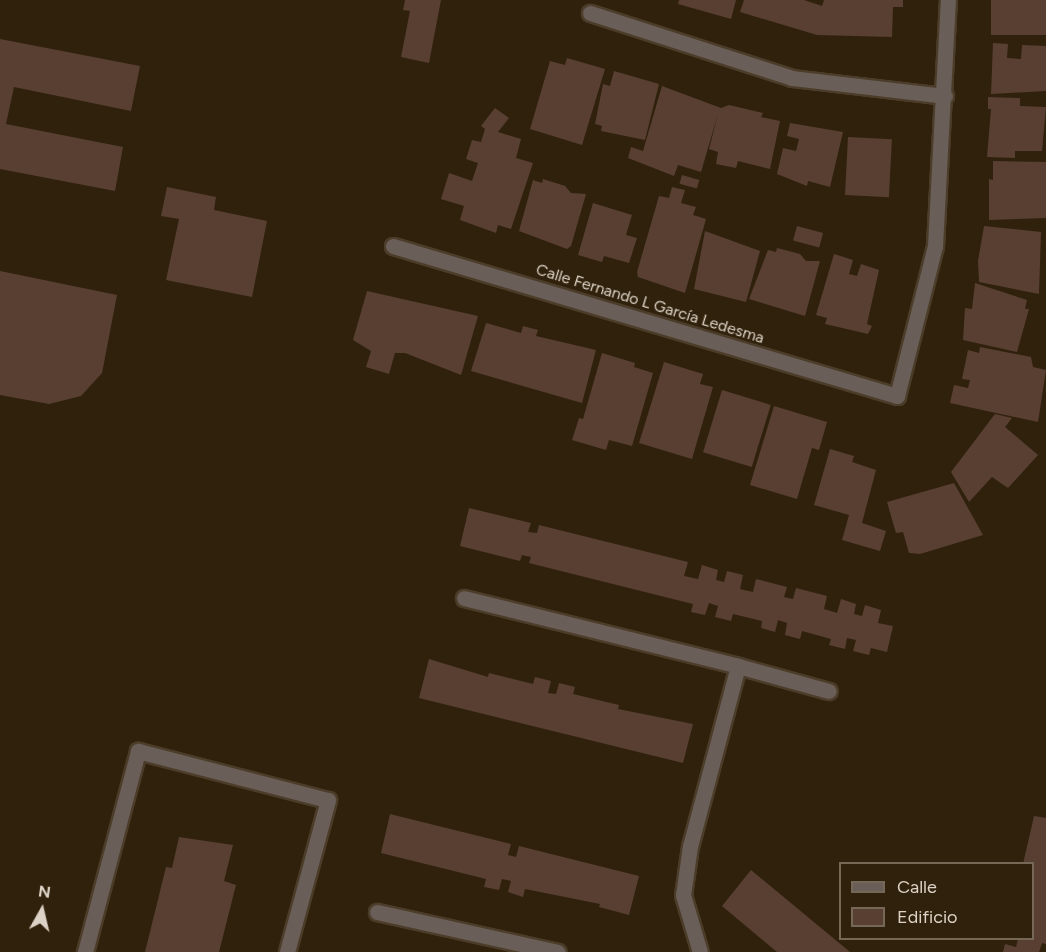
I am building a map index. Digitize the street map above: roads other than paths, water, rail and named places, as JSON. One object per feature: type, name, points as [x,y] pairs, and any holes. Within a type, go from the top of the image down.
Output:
[{"type":"street","points":[[590,13],[792,78],[945,96],[948,0]]},
{"type":"street","name":"Calle Fernando L García Ledesma","points":[[393,246],[897,396],[935,246],[945,96]]},
{"type":"street","points":[[464,598],[829,691]]},
{"type":"street","points":[[700,952],[682,895],[690,846],[738,666]]},
{"type":"street","points":[[85,952],[138,751],[328,800],[287,952]]},
{"type":"street","points":[[377,912],[558,952]]}]
